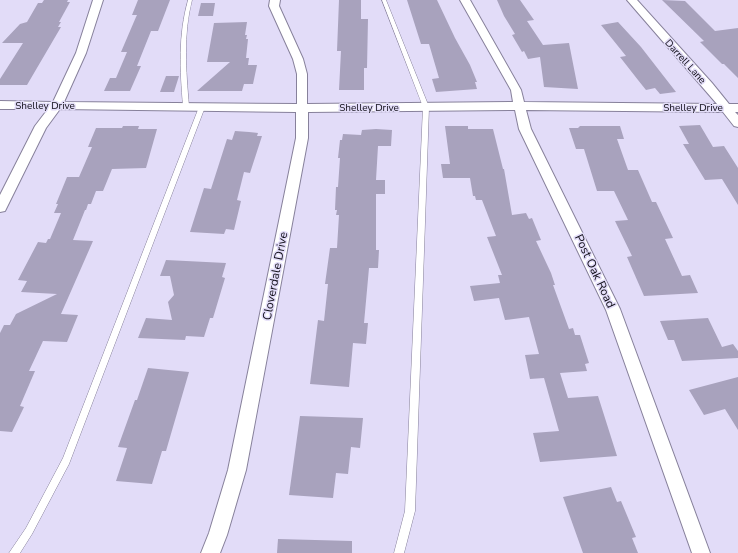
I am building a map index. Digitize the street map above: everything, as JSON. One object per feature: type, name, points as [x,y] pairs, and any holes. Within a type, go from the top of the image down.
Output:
[{"type":"street","points":[[0,207],[41,126],[57,105],[81,53],[98,0]]},
{"type":"street","name":"Cloverdale Drive","points":[[210,553],[218,536],[237,470],[302,138],[302,74],[298,59],[274,6],[275,0]]},
{"type":"street","name":"Post Oak Road","points":[[464,0],[516,90],[521,106],[525,129],[613,309],[701,553]]},
{"type":"street","name":"Darrell Lane","points":[[632,0],[708,85],[738,123]]},
{"type":"street","name":"Shelley Drive","points":[[0,105],[301,108],[521,106],[738,108]]},
{"type":"lane","points":[[186,106],[181,53],[185,15],[190,0]]},
{"type":"lane","points":[[384,0],[426,107],[410,512],[399,553]]},
{"type":"lane","points":[[14,553],[29,531],[66,461],[202,107]]},
{"type":"building","points":[[44,0],[68,0],[67,2],[70,2],[59,22],[61,22],[58,27],[61,27],[27,85],[0,85],[0,79],[23,43],[2,43],[20,24],[27,22],[38,3],[42,3]]},
{"type":"building","points":[[138,0],[170,0],[158,31],[151,31],[137,66],[141,66],[130,91],[104,91],[110,78],[116,78],[127,52],[121,52],[137,15],[132,15]]},
{"type":"building","points":[[339,0],[361,0],[361,19],[368,19],[367,68],[364,68],[364,90],[339,90],[341,51],[337,51]]},
{"type":"building","points":[[407,0],[437,0],[470,65],[477,82],[475,82],[477,89],[436,92],[432,79],[439,78],[429,44],[421,44]]},
{"type":"building","points":[[497,0],[520,0],[534,20],[527,21],[543,45],[569,43],[578,89],[544,87],[540,57],[528,59],[524,51],[522,52],[512,35],[515,34],[504,16]]},
{"type":"building","points":[[662,0],[685,1],[715,31],[738,28],[738,78],[700,42],[704,41]]},
{"type":"building","points":[[201,3],[215,3],[213,16],[198,16]]},
{"type":"building","points":[[247,22],[245,35],[247,35],[246,39],[248,39],[246,58],[249,58],[248,65],[257,65],[253,84],[244,84],[242,91],[197,91],[230,62],[207,62],[214,23]]},
{"type":"building","points":[[618,22],[641,47],[676,92],[660,94],[655,88],[646,90],[620,57],[626,56],[601,25]]},
{"type":"building","points":[[166,76],[179,76],[174,92],[160,92]]},
{"type":"building","points":[[700,125],[713,147],[724,146],[738,168],[738,205],[722,179],[705,180],[683,144],[689,144],[679,126]]},
{"type":"building","points":[[123,126],[139,126],[138,129],[157,129],[146,168],[112,169],[103,191],[96,191],[91,204],[88,204],[73,240],[93,241],[61,314],[78,315],[67,342],[43,341],[29,371],[35,371],[20,406],[24,407],[12,432],[0,431],[0,333],[4,325],[10,325],[16,314],[57,294],[21,292],[27,281],[18,280],[38,242],[46,243],[48,239],[50,239],[61,213],[54,213],[67,177],[79,177],[92,147],[88,147],[96,128],[122,128]]},
{"type":"building","points":[[445,126],[468,126],[468,129],[493,129],[504,169],[512,215],[526,213],[529,219],[532,218],[541,240],[536,241],[551,273],[555,285],[553,285],[569,329],[573,328],[575,335],[580,335],[589,363],[585,364],[587,371],[560,373],[568,398],[598,396],[617,456],[540,462],[533,433],[559,431],[544,378],[530,379],[525,355],[539,354],[529,317],[505,320],[499,298],[474,301],[470,286],[500,283],[498,275],[502,275],[487,237],[496,236],[482,200],[476,200],[475,196],[473,196],[470,178],[443,178],[441,164],[450,164]]},
{"type":"building","points":[[580,126],[620,126],[624,139],[617,139],[628,170],[638,170],[652,202],[656,202],[673,238],[665,239],[682,276],[690,275],[698,293],[644,296],[627,257],[632,256],[615,221],[628,220],[614,191],[597,191],[584,149],[576,149],[569,128],[578,128]]},
{"type":"building","points":[[362,130],[392,130],[391,146],[378,146],[376,180],[385,180],[385,194],[376,194],[376,250],[379,250],[378,268],[369,268],[364,323],[368,323],[366,344],[353,343],[349,387],[310,384],[318,320],[324,321],[328,284],[325,284],[330,248],[337,248],[339,215],[336,215],[337,210],[335,210],[336,187],[338,187],[340,158],[338,158],[340,140],[342,140],[343,134],[361,135]]},
{"type":"building","points":[[235,131],[258,133],[257,136],[262,136],[250,173],[244,172],[237,200],[241,201],[234,230],[226,229],[224,234],[190,232],[204,188],[211,189],[227,139],[232,140]]},
{"type":"building","points":[[166,260],[226,263],[222,277],[225,278],[213,318],[210,318],[204,337],[186,336],[185,340],[138,338],[146,318],[172,320],[168,302],[174,295],[170,276],[160,276]]},
{"type":"building","points":[[708,318],[722,347],[733,344],[738,351],[738,358],[682,361],[674,340],[668,340],[660,321]]},
{"type":"building","points":[[148,368],[189,372],[166,451],[162,451],[152,484],[116,481],[127,448],[118,447]]},
{"type":"building","points":[[738,377],[738,430],[725,409],[704,415],[689,390]]},
{"type":"building","points":[[300,416],[363,418],[360,448],[351,447],[348,474],[336,473],[333,498],[289,495]]},
{"type":"building","points":[[611,487],[617,502],[621,501],[636,537],[632,538],[638,553],[583,553],[563,497]]},
{"type":"building","points":[[278,539],[352,541],[352,553],[277,553]]}]
